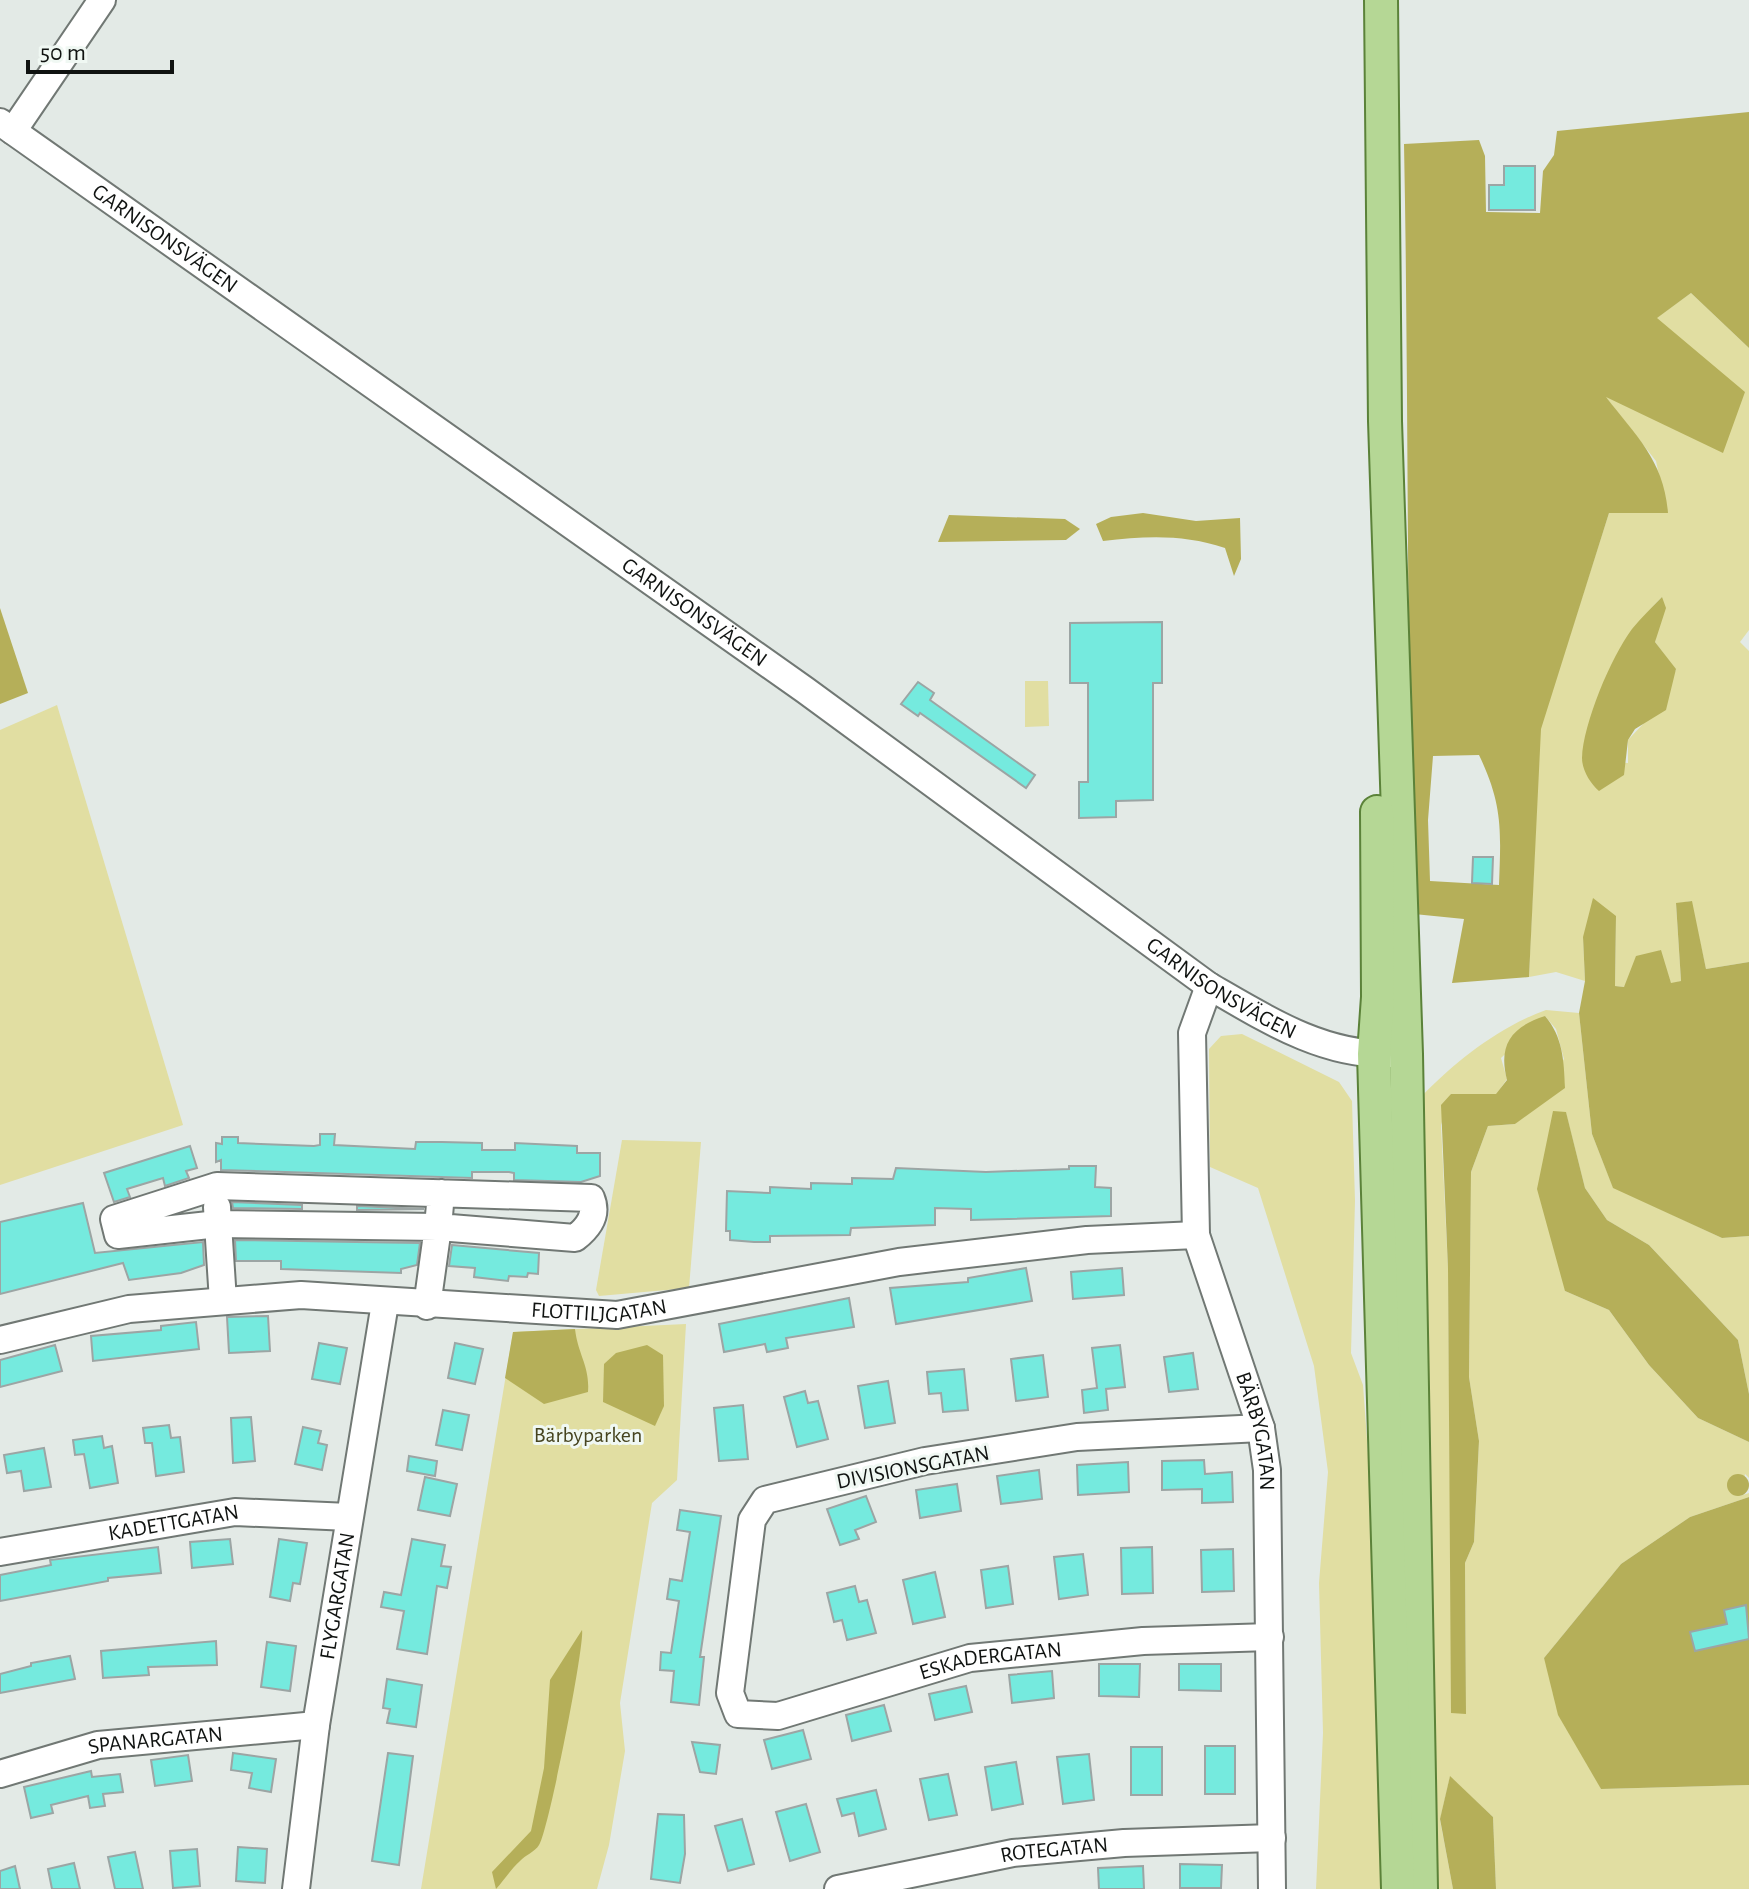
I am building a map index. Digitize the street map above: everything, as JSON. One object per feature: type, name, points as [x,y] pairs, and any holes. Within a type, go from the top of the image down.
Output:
[{"type":"main road","points":[[1381,0],[1385,421],[1406,1054],[1421,1889]]},
{"type":"main road","points":[[1385,421],[1376,655],[1378,997],[1374,1054],[1398,1889]]},
{"type":"street","points":[[6,126],[102,0]]},
{"type":"street","name":"GARNISONSVÄGEN","points":[[6,126],[805,690],[1209,986],[1271,1022],[1314,1042],[1374,1054],[1406,1054]]},
{"type":"street","name":"BÄRBYGATAN","points":[[1209,986],[1192,1033],[1196,1235],[1261,1428],[1267,1470],[1272,1889]]},
{"type":"street","points":[[217,1186],[223,1301]]},
{"type":"street","points":[[217,1186],[591,1198],[595,1206],[589,1227],[575,1238],[438,1227],[218,1224],[118,1235],[114,1219],[217,1186]]},
{"type":"street","points":[[427,1306],[441,1193]]},
{"type":"street","name":"FLOTTILJGATAN","points":[[0,1340],[129,1309],[301,1295],[427,1306],[617,1315],[899,1262],[1087,1240],[1196,1235]]},
{"type":"street","name":"FLYGARGATAN","points":[[296,1889],[316,1725],[385,1303]]},
{"type":"street","name":"DIVISIONSGATAN","points":[[730,1693],[752,1520],[765,1500],[925,1461],[1077,1437],[1261,1428]]},
{"type":"street","name":"KADETTGATAN","points":[[0,1552],[235,1512],[349,1517]]},
{"type":"street","name":"ESKADERGATAN","points":[[730,1693],[738,1714],[778,1716],[970,1658],[1143,1641],[1270,1637]]},
{"type":"street","name":"SPANARGATAN","points":[[0,1774],[98,1745],[316,1725]]},
{"type":"street","name":"ROTEGATAN","points":[[838,1889],[1013,1853],[1124,1843],[1272,1838]]},
{"type":"green space","points":[[1691,293],[1749,348],[1749,630],[1740,642],[1749,651],[1749,962],[1706,969],[1691,901],[1676,904],[1681,981],[1671,984],[1660,950],[1624,987],[1615,986],[1616,916],[1583,937],[1585,981],[1556,972],[1529,977],[1540,729],[1609,513],[1667,513],[1656,461],[1604,395],[1656,318]],"holes":[[[1662,597],[1655,642],[1676,670],[1644,723],[1628,740],[1628,763],[1582,760],[1592,716],[1609,672],[1632,632]]]},
{"type":"green space","points":[[1025,681],[1048,681],[1049,726],[1025,727]]},
{"type":"green space","points":[[57,705],[183,1125],[0,1185],[0,730]]},
{"type":"green space","points":[[1546,1010],[1579,1013],[1592,1134],[1613,1187],[1722,1238],[1749,1236],[1749,1394],[1738,1340],[1649,1245],[1607,1220],[1585,1188],[1566,1113],[1565,1291],[1609,1310],[1649,1365],[1698,1418],[1749,1442],[1749,1478],[1745,1474],[1740,1496],[1749,1493],[1749,1497],[1690,1517],[1621,1564],[1544,1658],[1601,1789],[1749,1785],[1749,1889],[1496,1889],[1493,1817],[1450,1777],[1440,1820],[1453,1889],[1432,1889],[1422,1096],[1479,1046]],"holes":[[[1545,1016],[1556,1029],[1564,1059],[1515,1124],[1488,1126],[1471,1172],[1469,1377],[1479,1441],[1474,1542],[1465,1563],[1466,1713],[1452,1713],[1448,1269],[1441,1125],[1451,1094],[1496,1095],[1507,1079],[1501,1058]]]},
{"type":"green space","points":[[1242,1034],[1339,1082],[1352,1101],[1355,1201],[1351,1353],[1363,1385],[1370,1481],[1385,1889],[1316,1889],[1323,1733],[1319,1583],[1328,1472],[1314,1366],[1258,1188],[1210,1167],[1209,1049],[1221,1036]]},
{"type":"green space","points":[[622,1140],[701,1142],[689,1288],[599,1296],[596,1290]]},
{"type":"green space","name":"Bärbyparken","points":[[686,1324],[677,1480],[652,1503],[620,1703],[625,1751],[609,1845],[597,1889],[421,1889],[513,1332]]},
{"type":"shaded area","points":[[1749,112],[1749,348],[1691,293],[1657,318],[1745,392],[1723,453],[1606,397],[1655,464],[1668,513],[1609,513],[1541,729],[1529,977],[1452,983],[1464,919],[1414,914],[1404,144],[1479,140],[1485,156],[1486,212],[1540,213],[1543,171],[1554,155],[1557,131]],"holes":[[[1479,755],[1499,818],[1499,885],[1430,881],[1428,820],[1433,756]]]},
{"type":"shaded area","points":[[1143,513],[1196,521],[1240,518],[1241,559],[1234,576],[1225,548],[1209,543],[1164,537],[1103,541],[1096,524],[1111,517]]},
{"type":"shaded area","points":[[949,515],[1065,519],[1080,529],[1066,540],[938,542]]},
{"type":"shaded area","points":[[1662,597],[1666,608],[1655,642],[1676,669],[1666,710],[1635,729],[1628,740],[1624,775],[1599,791],[1583,767],[1587,727],[1607,673],[1624,641]]},
{"type":"shaded area","points":[[0,608],[28,693],[0,704]]},
{"type":"shaded area","points":[[1593,898],[1616,916],[1615,986],[1624,987],[1636,956],[1661,950],[1671,983],[1681,981],[1676,903],[1692,901],[1706,969],[1749,962],[1749,1236],[1722,1238],[1613,1188],[1592,1134],[1579,1013],[1585,981],[1583,937]]},
{"type":"shaded area","points":[[1545,1016],[1559,1041],[1565,1088],[1515,1124],[1488,1126],[1471,1172],[1469,1377],[1479,1441],[1474,1542],[1465,1563],[1466,1714],[1451,1713],[1448,1269],[1441,1105],[1451,1094],[1496,1094],[1507,1080],[1504,1057],[1510,1039],[1523,1026]]},
{"type":"shaded area","points":[[1553,1111],[1566,1112],[1585,1188],[1607,1220],[1649,1245],[1738,1340],[1749,1394],[1749,1442],[1698,1418],[1649,1365],[1609,1310],[1565,1291],[1537,1189]]},
{"type":"shaded area","points":[[575,1329],[587,1375],[588,1392],[544,1404],[505,1378],[513,1332]]},
{"type":"shaded area","points":[[647,1345],[663,1355],[664,1406],[655,1426],[603,1402],[604,1364],[616,1353]]},
{"type":"shaded area","points":[[1734,1474],[1742,1474],[1749,1485],[1742,1496],[1734,1496],[1727,1489],[1727,1481]]},
{"type":"shaded area","points":[[1749,1497],[1749,1785],[1601,1789],[1558,1715],[1544,1658],[1621,1564],[1690,1517]]},
{"type":"shaded area","points":[[582,1630],[572,1701],[544,1833],[539,1845],[517,1864],[496,1889],[492,1872],[531,1831],[544,1768],[550,1680]]},
{"type":"shaded area","points":[[1450,1776],[1493,1817],[1496,1889],[1453,1889],[1440,1819]]},
{"type":"building","points":[[1504,166],[1535,166],[1535,210],[1489,210],[1489,185],[1504,185]]},
{"type":"building","points":[[1162,622],[1162,683],[1153,683],[1153,800],[1116,801],[1116,817],[1079,818],[1079,782],[1088,782],[1088,683],[1070,683],[1070,623]]},
{"type":"building","points":[[918,682],[934,693],[930,700],[1035,775],[1026,788],[920,713],[918,716],[901,704]]},
{"type":"building","points":[[1473,857],[1493,857],[1492,884],[1472,883]]},
{"type":"building","points":[[320,1134],[335,1134],[334,1145],[415,1149],[416,1142],[482,1143],[482,1150],[515,1150],[515,1143],[577,1146],[577,1153],[600,1153],[600,1176],[581,1182],[514,1180],[514,1173],[509,1172],[472,1172],[472,1178],[221,1170],[221,1160],[216,1162],[216,1143],[222,1144],[222,1137],[238,1137],[238,1143],[314,1146],[320,1145]]},
{"type":"building","points":[[190,1146],[197,1168],[186,1171],[189,1178],[165,1186],[163,1178],[127,1189],[130,1197],[114,1202],[104,1173]]},
{"type":"building","points":[[1069,1166],[1096,1166],[1095,1187],[1111,1188],[1111,1216],[971,1220],[971,1209],[935,1208],[935,1225],[851,1228],[850,1235],[770,1236],[770,1242],[754,1242],[730,1240],[730,1231],[726,1231],[727,1191],[770,1193],[770,1187],[811,1189],[811,1183],[852,1184],[852,1178],[893,1179],[896,1168],[986,1172],[1069,1169]]},
{"type":"building","points":[[232,1202],[302,1205],[302,1209],[233,1208]]},
{"type":"building","points":[[83,1203],[95,1253],[203,1242],[204,1265],[181,1273],[129,1280],[123,1263],[0,1294],[0,1222]]},
{"type":"building","points":[[357,1206],[424,1209],[357,1210]]},
{"type":"building","points":[[235,1240],[420,1243],[417,1265],[401,1269],[401,1273],[281,1269],[281,1261],[236,1261]]},
{"type":"building","points":[[452,1245],[539,1253],[538,1274],[509,1276],[508,1281],[474,1277],[475,1268],[449,1266]]},
{"type":"building","points":[[1026,1268],[1032,1301],[896,1324],[890,1288],[968,1282],[968,1278]]},
{"type":"building","points":[[1122,1268],[1124,1295],[1073,1299],[1071,1272]]},
{"type":"building","points":[[849,1298],[854,1327],[786,1338],[788,1348],[767,1352],[765,1344],[724,1352],[719,1324]]},
{"type":"building","points":[[268,1316],[270,1351],[229,1353],[227,1317]]},
{"type":"building","points":[[196,1322],[199,1349],[93,1361],[91,1336],[161,1330],[161,1326]]},
{"type":"building","points":[[319,1343],[347,1348],[340,1384],[312,1379]]},
{"type":"building","points":[[455,1343],[483,1349],[475,1384],[448,1378]]},
{"type":"building","points":[[55,1345],[62,1371],[0,1387],[0,1360]]},
{"type":"building","points":[[1120,1345],[1125,1387],[1106,1389],[1108,1410],[1084,1413],[1082,1390],[1097,1388],[1092,1348]]},
{"type":"building","points":[[1193,1353],[1198,1389],[1169,1392],[1164,1357]]},
{"type":"building","points":[[1043,1355],[1048,1397],[1016,1401],[1011,1359]]},
{"type":"building","points":[[964,1369],[968,1410],[943,1412],[941,1393],[929,1394],[927,1372]]},
{"type":"building","points":[[888,1381],[895,1423],[865,1428],[858,1386]]},
{"type":"building","points":[[805,1391],[808,1403],[818,1401],[828,1439],[797,1447],[784,1397]]},
{"type":"building","points":[[743,1405],[748,1459],[719,1461],[714,1408]]},
{"type":"building","points":[[443,1410],[469,1415],[462,1450],[436,1445]]},
{"type":"building","points":[[251,1417],[255,1461],[233,1463],[231,1418]]},
{"type":"building","points":[[169,1425],[171,1438],[180,1437],[184,1472],[156,1476],[152,1443],[145,1443],[143,1428]]},
{"type":"building","points":[[303,1427],[321,1431],[318,1443],[327,1445],[322,1470],[295,1464]]},
{"type":"building","points":[[102,1436],[104,1448],[112,1446],[118,1483],[90,1488],[84,1454],[75,1455],[73,1440]]},
{"type":"building","points":[[44,1448],[51,1487],[24,1491],[21,1471],[7,1473],[4,1455]]},
{"type":"building","points":[[409,1456],[437,1461],[435,1476],[407,1471]]},
{"type":"building","points":[[1204,1460],[1205,1474],[1232,1472],[1233,1502],[1202,1503],[1202,1489],[1162,1490],[1162,1461]]},
{"type":"building","points":[[1128,1462],[1129,1492],[1078,1495],[1077,1465]]},
{"type":"building","points":[[1039,1470],[1042,1499],[1001,1504],[997,1476]]},
{"type":"building","points":[[425,1477],[457,1484],[450,1516],[418,1510]]},
{"type":"building","points":[[957,1484],[961,1511],[920,1518],[916,1490]]},
{"type":"building","points":[[866,1496],[876,1522],[855,1530],[859,1539],[840,1545],[827,1509]]},
{"type":"building","points":[[680,1510],[721,1516],[700,1657],[704,1657],[699,1705],[671,1702],[674,1671],[660,1670],[661,1652],[671,1653],[679,1601],[667,1599],[670,1579],[682,1581],[690,1532],[677,1530]]},
{"type":"building","points":[[230,1539],[233,1564],[192,1568],[190,1542]]},
{"type":"building","points":[[279,1539],[307,1543],[300,1584],[293,1583],[290,1601],[270,1597]]},
{"type":"building","points":[[412,1539],[445,1545],[441,1566],[451,1567],[447,1588],[437,1586],[427,1654],[397,1649],[404,1611],[381,1607],[384,1592],[401,1595]]},
{"type":"building","points":[[158,1547],[161,1573],[108,1578],[108,1581],[0,1601],[0,1575],[51,1565],[50,1560]]},
{"type":"building","points":[[1152,1547],[1153,1593],[1122,1594],[1121,1548]]},
{"type":"building","points":[[1233,1549],[1234,1591],[1202,1592],[1201,1550]]},
{"type":"building","points":[[1083,1554],[1088,1595],[1059,1599],[1054,1557]]},
{"type":"building","points":[[1008,1566],[1013,1604],[986,1608],[981,1570]]},
{"type":"building","points":[[935,1572],[945,1617],[913,1624],[903,1580]]},
{"type":"building","points":[[855,1586],[859,1602],[867,1600],[876,1633],[847,1640],[842,1620],[834,1622],[827,1593]]},
{"type":"building","points":[[1746,1605],[1749,1639],[1695,1651],[1690,1632],[1727,1624],[1724,1610]]},
{"type":"building","points":[[216,1641],[217,1665],[148,1667],[149,1675],[103,1678],[101,1651]]},
{"type":"building","points":[[267,1642],[296,1646],[290,1691],[261,1687]]},
{"type":"building","points":[[70,1656],[75,1679],[0,1693],[0,1674],[31,1666],[31,1663]]},
{"type":"building","points":[[1099,1664],[1140,1664],[1139,1697],[1099,1696]]},
{"type":"building","points":[[1179,1664],[1221,1664],[1221,1691],[1179,1690]]},
{"type":"building","points":[[1052,1671],[1054,1698],[1012,1703],[1009,1675]]},
{"type":"building","points":[[387,1679],[422,1685],[416,1727],[387,1723],[390,1709],[383,1708]]},
{"type":"building","points":[[966,1686],[972,1712],[935,1720],[929,1694]]},
{"type":"building","points":[[884,1705],[891,1731],[852,1741],[846,1715]]},
{"type":"building","points":[[803,1730],[811,1759],[772,1769],[764,1740]]},
{"type":"building","points":[[692,1742],[720,1745],[716,1774],[700,1772]]},
{"type":"building","points":[[1205,1746],[1235,1746],[1235,1794],[1205,1794]]},
{"type":"building","points":[[1131,1747],[1162,1747],[1162,1795],[1131,1795]]},
{"type":"building","points":[[233,1753],[276,1759],[271,1792],[249,1788],[252,1773],[231,1770]]},
{"type":"building","points":[[388,1753],[413,1756],[399,1865],[372,1861]]},
{"type":"building","points":[[1089,1754],[1094,1800],[1063,1804],[1057,1757]]},
{"type":"building","points":[[188,1755],[192,1781],[155,1786],[151,1760]]},
{"type":"building","points":[[1016,1762],[1023,1804],[992,1810],[985,1767]]},
{"type":"building","points":[[91,1771],[92,1777],[120,1774],[123,1792],[103,1794],[105,1806],[90,1808],[88,1796],[51,1805],[53,1813],[31,1818],[24,1787]]},
{"type":"building","points":[[948,1774],[957,1815],[929,1820],[920,1779]]},
{"type":"building","points":[[876,1790],[886,1829],[859,1836],[854,1813],[842,1816],[837,1799]]},
{"type":"building","points":[[806,1804],[820,1852],[790,1861],[776,1812]]},
{"type":"building","points":[[658,1814],[684,1815],[685,1854],[680,1883],[651,1879]]},
{"type":"building","points":[[742,1819],[754,1864],[728,1871],[715,1826]]},
{"type":"building","points":[[238,1847],[267,1849],[265,1883],[236,1881]]},
{"type":"building","points":[[197,1849],[200,1886],[173,1888],[170,1851]]},
{"type":"building","points":[[135,1852],[143,1889],[115,1889],[108,1857]]},
{"type":"building","points":[[74,1863],[80,1889],[52,1889],[48,1869]]},
{"type":"building","points":[[1180,1864],[1222,1865],[1221,1888],[1180,1888]]},
{"type":"building","points":[[15,1866],[20,1889],[0,1889],[0,1871]]},
{"type":"building","points":[[1143,1866],[1144,1889],[1099,1889],[1098,1868]]}]
